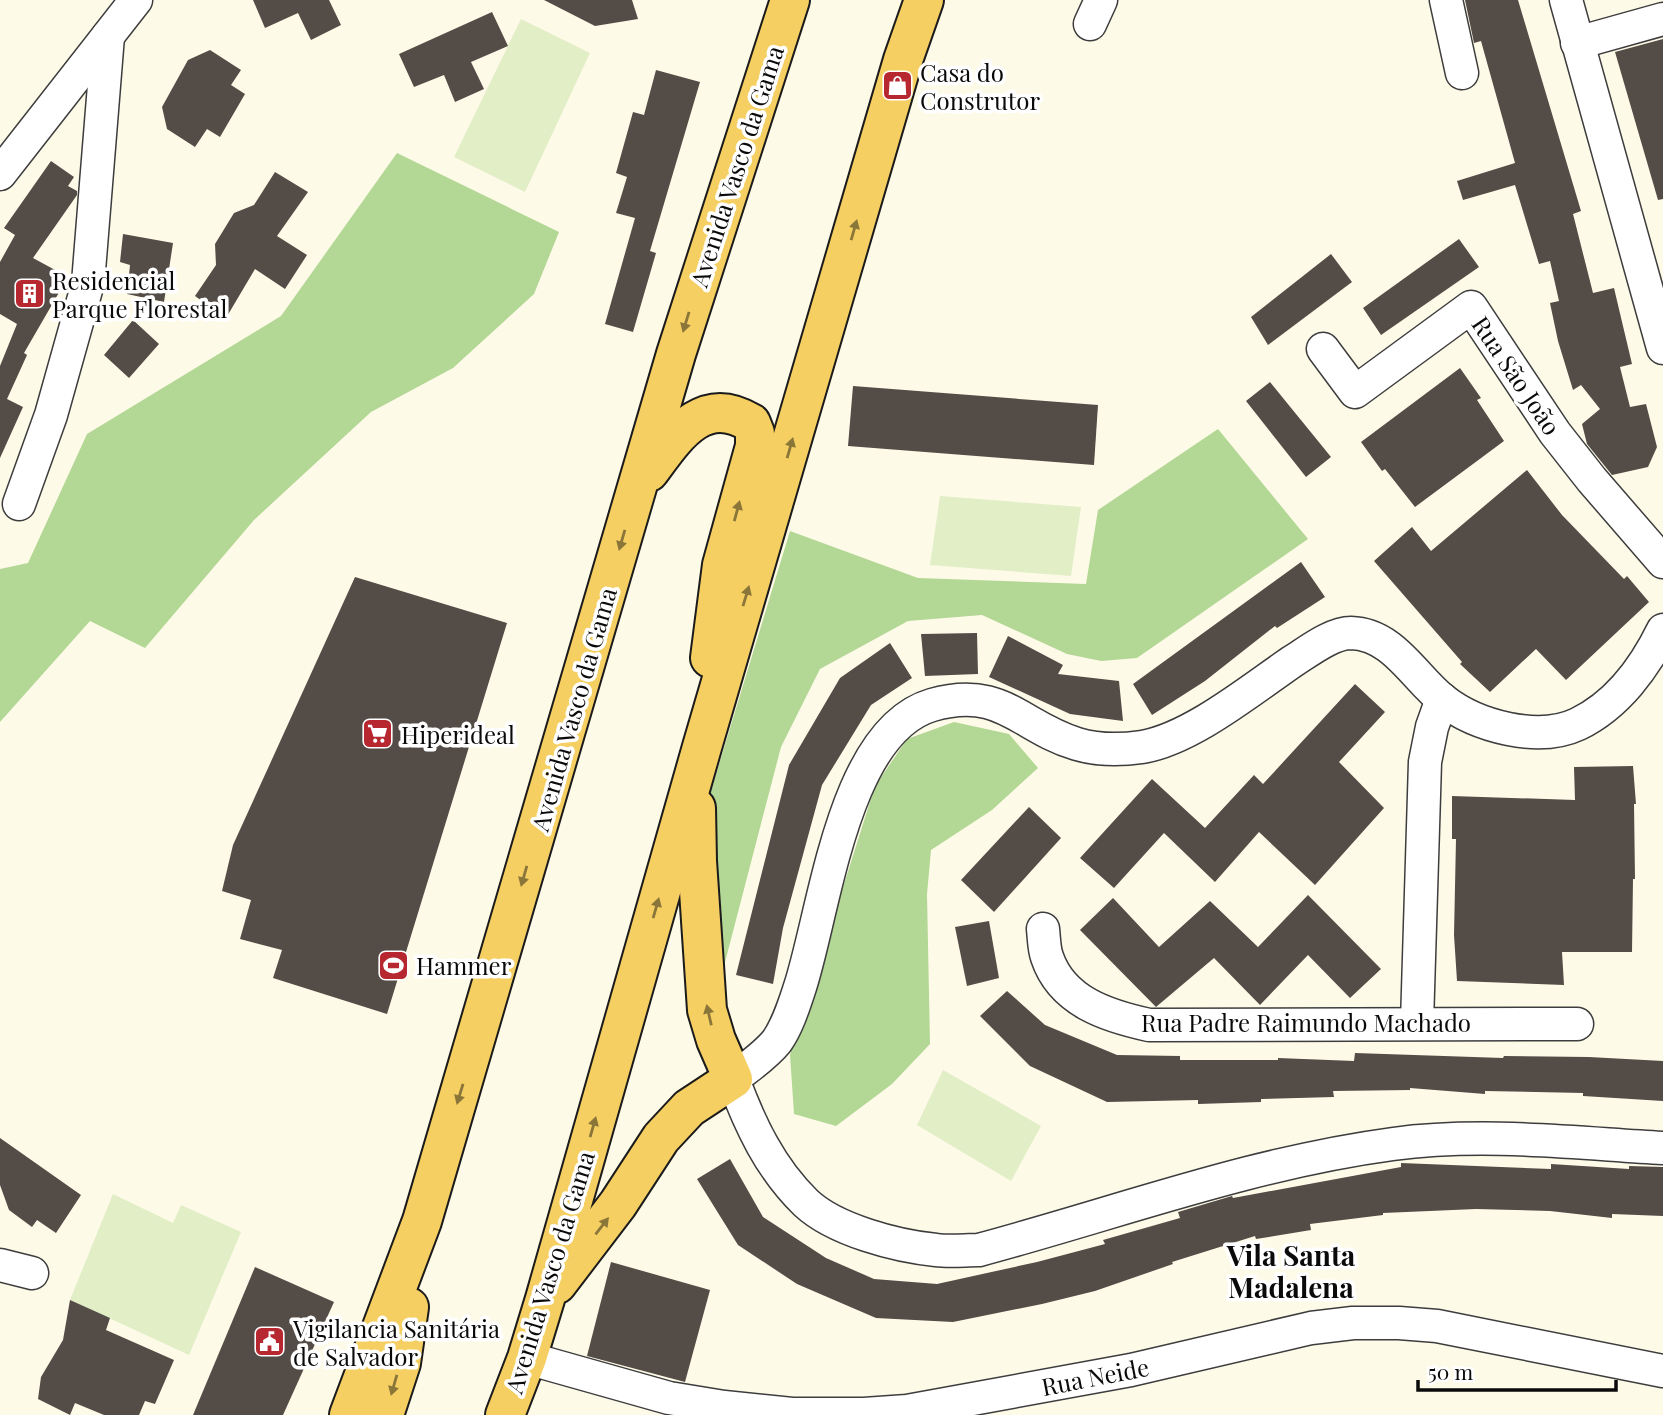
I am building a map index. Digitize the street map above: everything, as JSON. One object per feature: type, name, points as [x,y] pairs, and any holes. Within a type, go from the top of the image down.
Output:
[{"type":"main road","name":"Avenida Vasco da Gama","points":[[349,1415],[422,1221],[710,242],[790,0]]},
{"type":"main road","name":"Avenida Vasco da Gama","points":[[505,1415],[527,1358],[545,1299],[699,758],[900,72],[924,0]]},
{"type":"main road","points":[[545,1299],[618,1204],[661,1138],[689,1108],[733,1079],[716,1040],[707,1010],[697,861],[699,758],[722,565],[755,446],[755,433],[751,423],[730,414],[712,414],[693,420],[675,438],[636,490]]},
{"type":"main road","points":[[384,1415],[401,1363],[422,1221]]},
{"type":"main road","points":[[488,1415],[527,1358]]},
{"type":"street","points":[[0,174],[136,0]]},
{"type":"street","points":[[1446,0],[1462,73]]},
{"type":"street","points":[[1566,0],[1663,348]]},
{"type":"street","points":[[1577,43],[1663,19]]},
{"type":"street","points":[[19,504],[51,415],[88,283],[108,36]]},
{"type":"street","name":"Rua São João","points":[[1322,349],[1355,392],[1471,307],[1555,433],[1663,562]]},
{"type":"street","points":[[1663,630],[1649,658],[1630,683],[1600,710],[1576,725],[1545,731],[1507,729],[1472,718],[1442,699],[1392,649],[1371,637],[1348,633],[1307,652],[1181,733],[1145,746],[1112,749],[1078,744],[1045,730],[1014,712],[984,701],[958,699],[912,712],[887,736],[862,773],[846,815],[806,967],[791,1013],[777,1040],[761,1057],[733,1079],[748,1121],[764,1150],[778,1172],[807,1205],[844,1227],[936,1251],[979,1250],[1246,1172],[1329,1154],[1396,1144],[1461,1139],[1663,1148]]},
{"type":"street","points":[[1417,1023],[1425,762],[1432,727],[1442,699]]},
{"type":"street","name":"Rua Padre Raimundo Machado","points":[[1043,929],[1047,957],[1059,980],[1083,1003],[1116,1018],[1149,1025],[1577,1024]]},
{"type":"street","points":[[0,1265],[33,1273]]},
{"type":"street","name":"Rua Neide","points":[[527,1358],[669,1398],[751,1410],[828,1414],[906,1411],[1131,1370],[1311,1328],[1353,1323],[1437,1326],[1663,1371]]},
{"type":"green space","points":[[521,19],[590,53],[525,192],[454,157]]},
{"type":"green space","points":[[397,153],[559,232],[534,294],[453,368],[371,412],[254,520],[145,648],[90,621],[0,722],[0,569],[28,563],[87,434],[281,316]]},
{"type":"green space","points":[[1218,429],[1308,539],[1137,658],[1101,661],[1067,654],[982,615],[908,621],[820,669],[781,747],[723,970],[710,794],[790,531],[918,578],[1086,584],[1098,510]]},
{"type":"green space","points":[[940,496],[1081,507],[1071,576],[930,565]]},
{"type":"green space","points":[[954,722],[1009,734],[1038,768],[992,810],[931,850],[927,894],[930,1044],[892,1084],[836,1126],[794,1114],[790,1055],[875,786],[907,739]]},
{"type":"green space","points":[[943,1070],[1041,1126],[1011,1181],[917,1125]]},
{"type":"green space","points":[[113,1194],[173,1223],[181,1205],[241,1232],[189,1355],[70,1300]]},
{"type":"building","points":[[253,0],[329,0],[341,25],[311,40],[298,13],[265,28]]},
{"type":"building","points":[[544,0],[632,0],[638,19],[595,26]]},
{"type":"building","points":[[1465,0],[1518,0],[1581,211],[1573,214],[1593,293],[1614,288],[1632,364],[1620,367],[1630,407],[1646,404],[1657,447],[1648,467],[1612,475],[1587,444],[1582,424],[1600,409],[1581,385],[1573,390],[1550,303],[1559,301],[1550,261],[1539,264],[1515,185],[1463,200],[1457,181],[1515,163],[1481,41],[1474,43]]},
{"type":"building","points":[[492,12],[508,46],[471,62],[484,89],[455,102],[444,75],[414,87],[399,54]]},
{"type":"building","points":[[1663,39],[1663,199],[1658,200],[1615,52]]},
{"type":"building","points":[[210,50],[241,70],[231,85],[245,94],[220,137],[207,129],[195,147],[167,129],[162,107],[188,60]]},
{"type":"building","points":[[656,70],[700,82],[650,251],[656,253],[633,332],[605,324],[635,218],[616,213],[627,177],[616,173],[633,112],[644,115]]},
{"type":"building","points":[[51,161],[74,177],[68,186],[77,191],[77,195],[33,258],[68,277],[24,353],[27,355],[7,399],[23,407],[0,458],[0,366],[17,324],[0,314],[0,262],[15,235],[4,228]]},
{"type":"building","points":[[275,172],[308,192],[277,236],[307,255],[285,289],[255,269],[226,318],[195,296],[216,265],[215,244],[234,213],[254,205]]},
{"type":"building","points":[[123,234],[173,243],[164,302],[127,294],[130,265],[120,262]]},
{"type":"building","points":[[1459,239],[1479,267],[1381,335],[1363,308]]},
{"type":"building","points":[[1331,254],[1352,282],[1268,345],[1251,317]]},
{"type":"building","points":[[133,320],[159,344],[129,378],[104,355]]},
{"type":"building","points":[[1460,368],[1481,398],[1477,400],[1504,441],[1415,507],[1385,469],[1382,471],[1361,442]]},
{"type":"building","points":[[1270,382],[1331,457],[1306,477],[1246,401]]},
{"type":"building","points":[[853,386],[1098,405],[1094,465],[848,446]]},
{"type":"building","points":[[1527,470],[1562,515],[1624,579],[1627,576],[1649,602],[1566,680],[1536,649],[1490,692],[1460,664],[1462,662],[1374,561],[1412,527],[1431,551]]},
{"type":"building","points":[[1301,562],[1325,597],[1277,628],[1275,626],[1205,681],[1152,715],[1133,684]]},
{"type":"building","name":"Hiperideal","points":[[355,577],[507,623],[387,1014],[273,978],[282,950],[240,939],[251,900],[222,891],[233,845]]},
{"type":"building","points":[[977,633],[978,674],[925,676],[921,634]]},
{"type":"building","points":[[1008,636],[1063,665],[1058,674],[1119,681],[1123,721],[1070,714],[989,677]]},
{"type":"building","points":[[890,643],[912,678],[871,705],[822,785],[783,928],[773,984],[736,975],[789,765],[840,678]]},
{"type":"building","points":[[1355,684],[1385,712],[1339,762],[1384,808],[1315,885],[1259,832],[1215,882],[1164,833],[1114,888],[1080,858],[1152,779],[1205,828],[1254,775],[1263,784]]},
{"type":"building","points":[[1633,766],[1636,804],[1632,952],[1562,952],[1564,985],[1457,981],[1454,935],[1456,839],[1452,839],[1452,796],[1575,800],[1574,767]]},
{"type":"building","points":[[1029,807],[1061,838],[994,912],[961,880]]},
{"type":"building","points":[[1308,895],[1381,969],[1350,998],[1308,955],[1260,1005],[1214,958],[1156,1007],[1080,930],[1113,898],[1159,947],[1210,901],[1258,947]]},
{"type":"building","points":[[989,921],[999,978],[967,986],[955,927]]},
{"type":"building","points":[[1007,991],[1045,1025],[1117,1055],[1180,1056],[1180,1060],[1278,1058],[1354,1061],[1355,1053],[1663,1061],[1663,1101],[1583,1096],[1583,1093],[1485,1091],[1485,1094],[1410,1088],[1333,1091],[1334,1097],[1261,1099],[1261,1102],[1107,1102],[1030,1066],[980,1016]]},
{"type":"building","points":[[0,1138],[81,1195],[56,1233],[37,1220],[32,1227],[9,1210],[0,1185]]},
{"type":"building","points":[[730,1159],[763,1217],[826,1258],[874,1279],[937,1284],[1105,1244],[1103,1240],[1180,1218],[1178,1212],[1232,1196],[1233,1198],[1401,1167],[1401,1163],[1551,1169],[1551,1164],[1629,1169],[1629,1166],[1663,1167],[1663,1216],[1612,1214],[1612,1218],[1550,1211],[1476,1209],[1383,1213],[1310,1224],[1311,1230],[1256,1239],[1255,1236],[1172,1262],[1173,1264],[1095,1291],[1042,1304],[953,1322],[876,1318],[797,1284],[738,1245],[697,1179]]},
{"type":"building","points":[[611,1262],[710,1290],[685,1382],[587,1356]]},
{"type":"building","name":"Vigilancia Sanitária de Salvador","points":[[255,1267],[334,1302],[283,1415],[193,1415]]},
{"type":"building","points":[[70,1300],[110,1318],[106,1330],[174,1360],[155,1404],[145,1401],[139,1415],[104,1415],[75,1403],[70,1415],[38,1399],[41,1377],[63,1340]]},
{"type":"place","name":"Casa do Construtor","points":[[897,86]]},
{"type":"place","name":"Residencial Parque Florestal","points":[[29,294]]},
{"type":"place","name":"Hiperideal","points":[[378,734]]},
{"type":"place","name":"Hammer","points":[[393,965]]},
{"type":"place","name":"Vigilancia Sanitária de Salvador","points":[[270,1342]]},
{"type":"district","name":"Vila Santa Madalena","points":[[1291,1270]]}]
